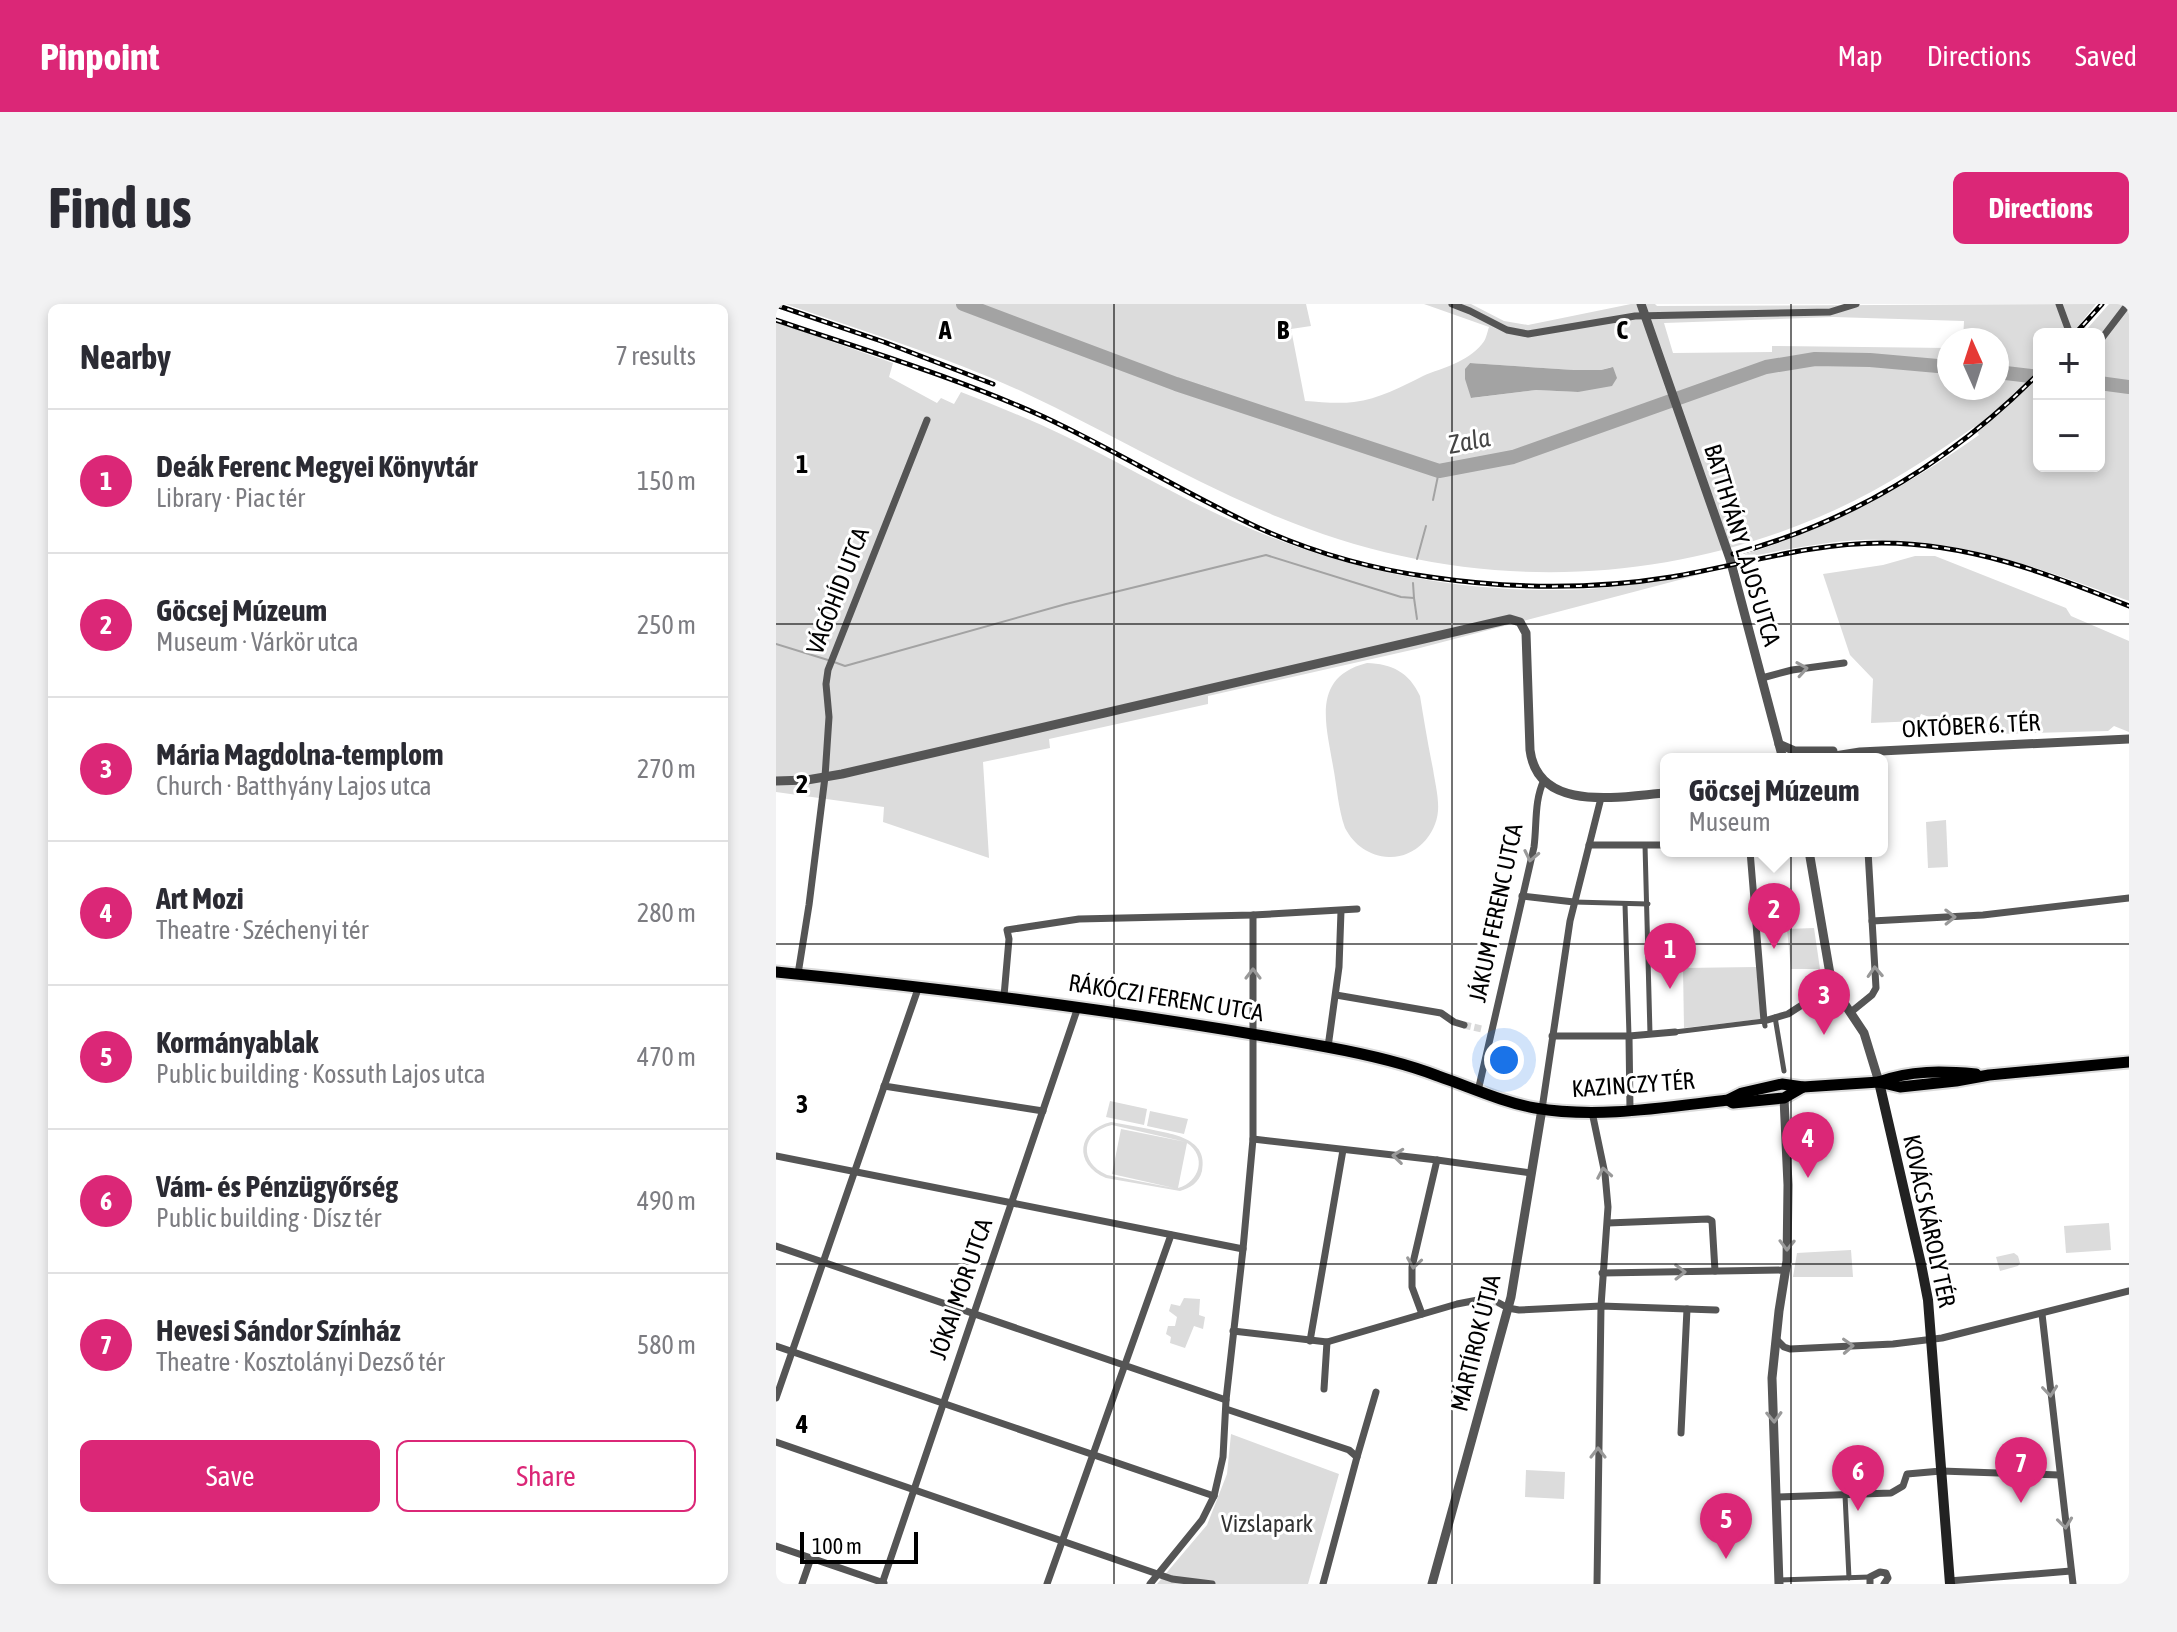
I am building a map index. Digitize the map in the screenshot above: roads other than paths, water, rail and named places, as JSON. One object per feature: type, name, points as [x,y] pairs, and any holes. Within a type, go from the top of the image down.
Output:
[{"type":"main road","name":"RÁKÓCZI FERENC UTCA","points":[[776,972],[1079,1006],[1328,1047],[1387,1060],[1508,1101],[1542,1109]]},
{"type":"main road","points":[[1879,1082],[1897,1087],[2129,1062]]},
{"type":"main road","points":[[1879,1082],[1899,1074],[1927,1072],[1989,1075]]},
{"type":"main road","name":"KAZINCZY TÉR","points":[[1542,1109],[1592,1112],[1630,1110],[1728,1100],[1742,1093],[1782,1084],[1803,1087],[1879,1082]]},
{"type":"main road","name":"KOVÁCS KÁROLY TÉR","points":[[1879,1082],[1923,1274],[1950,1582]]},
{"type":"main road","name":"KAZINCZY TÉR","points":[[1728,1100],[1733,1103],[1784,1098],[1803,1087]]},
{"type":"main road","name":"KOVÁCS KÁROLY TÉR","points":[[1886,1111],[1897,1087]]},
{"type":"street","points":[[1452,304],[1507,330],[1528,334],[1644,316],[1830,308],[1855,304]]},
{"type":"street","name":"BATTHYÁNY LAJOS UTCA","points":[[1641,304],[1732,565],[1781,753]]},
{"type":"street","points":[[2059,304],[2068,328]]},
{"type":"street","points":[[2105,334],[2128,304]]},
{"type":"street","name":"VÁGÓHÍD UTCA","points":[[798,974],[825,777],[829,667],[927,420]]},
{"type":"street","points":[[776,781],[825,777],[936,753],[1503,620],[1520,622],[1526,633],[1530,750],[1535,768],[1544,780],[1566,793],[1601,798],[1660,793]]},
{"type":"street","points":[[1762,678],[1792,670],[1844,663]]},
{"type":"street","name":"OKTÓBER 6. TÉR","points":[[1854,753],[2129,739]]},
{"type":"street","points":[[1779,744],[1799,751],[1860,752]]},
{"type":"street","name":"JÁKUM FERENC UTCA","points":[[1478,1091],[1536,828],[1537,796],[1544,780]]},
{"type":"street","points":[[1542,1109],[1574,902],[1601,798]]},
{"type":"street","points":[[1589,845],[1660,845]]},
{"type":"street","points":[[1645,845],[1650,1034]]},
{"type":"street","points":[[1750,857],[1764,1024]]},
{"type":"street","points":[[1810,857],[1833,985],[1869,1043],[1879,1082]]},
{"type":"street","points":[[1851,1012],[1876,988],[1868,857]]},
{"type":"street","points":[[1522,896],[1574,902],[1648,904]]},
{"type":"street","points":[[1872,921],[1983,915],[2129,898]]},
{"type":"street","points":[[1625,904],[1630,1110]]},
{"type":"street","points":[[1004,996],[1009,939],[1007,930],[1079,919],[1357,909]]},
{"type":"street","points":[[1328,1047],[1336,995],[1341,911]]},
{"type":"street","points":[[1150,1584],[1202,1520],[1214,1496],[1223,1457],[1253,1139],[1253,915]]},
{"type":"street","points":[[1552,1036],[1629,1036],[1764,1024],[1788,1014],[1833,985]]},
{"type":"street","points":[[776,1398],[919,986]]},
{"type":"street","points":[[1336,995],[1441,1013],[1464,1025]]},
{"type":"street","name":"JÓKAI MÓR UTCA","points":[[883,1584],[1079,1006]]},
{"type":"street","points":[[1775,1017],[1784,1071]]},
{"type":"street","points":[[1482,1029],[1491,1031]]},
{"type":"street","points":[[884,1086],[1043,1111]]},
{"type":"street","points":[[1784,1098],[1788,1185],[1786,1270],[1772,1378],[1778,1582],[1849,1578],[1870,1581],[1880,1572],[1886,1573],[1888,1578],[1884,1584]]},
{"type":"street","name":"MÁRTÍROK ÚTJA","points":[[1432,1584],[1503,1305],[1542,1109]]},
{"type":"street","points":[[1592,1112],[1605,1174],[1608,1223],[1602,1273],[1597,1584]]},
{"type":"street","points":[[1253,1139],[1531,1173]]},
{"type":"street","points":[[1310,1341],[1343,1150]]},
{"type":"street","points":[[776,1156],[1243,1249]]},
{"type":"street","points":[[1421,1312],[1412,1287],[1412,1267],[1437,1160]]},
{"type":"street","points":[[1608,1223],[1712,1221],[1715,1271]]},
{"type":"street","points":[[1047,1584],[1171,1235]]},
{"type":"street","points":[[776,1246],[1123,1366],[1349,1450],[1357,1457]]},
{"type":"street","points":[[1602,1273],[1786,1270]]},
{"type":"street","points":[[1776,1339],[1790,1349],[1931,1339],[2129,1291]]},
{"type":"street","points":[[1233,1331],[1327,1342],[1421,1312],[1483,1299]]},
{"type":"street","points":[[1503,1305],[1519,1310],[1601,1306],[1716,1310]]},
{"type":"street","points":[[1681,1433],[1687,1309]]},
{"type":"street","points":[[2042,1314],[2073,1584]]},
{"type":"street","points":[[1324,1389],[1327,1342]]},
{"type":"street","points":[[776,1346],[1214,1496]]},
{"type":"street","points":[[1323,1584],[1376,1392]]},
{"type":"street","points":[[776,1442],[1172,1579],[1212,1584]]},
{"type":"street","points":[[1776,1497],[1895,1492],[1903,1486],[1907,1474],[1941,1471],[2059,1475]]},
{"type":"street","points":[[1845,1494],[1849,1578]]},
{"type":"street","points":[[776,1546],[883,1584]]},
{"type":"street","points":[[802,1584],[811,1558]]},
{"type":"street","points":[[1950,1582],[2071,1571]]},
{"type":"street","points":[[853,1584],[856,1574]]},
{"type":"waterway","name":"Zala","points":[[963,304],[1176,384],[1439,471],[1513,457],[1766,367],[1815,359],[1937,366]]},
{"type":"waterway","name":"Zala","points":[[2009,373],[2033,376]]},
{"type":"waterway","name":"Zala","points":[[2105,384],[2129,387]]},
{"type":"waterway","points":[[1433,500],[1439,471]]},
{"type":"waterway","points":[[1417,559],[1426,526]]},
{"type":"waterway","points":[[834,662],[845,666],[1066,604],[1266,555],[1401,597],[1414,598],[1413,583]]},
{"type":"waterway","points":[[1414,598],[1417,619]]},
{"type":"waterway","points":[[776,644],[828,660]]},
{"type":"tunnel","points":[[1464,1025],[1482,1029]]},
{"type":"tunnel","points":[[1483,1299],[1499,1303]]},
{"type":"railway","points":[[2080,328],[2102,304]]},
{"type":"railway","points":[[776,305],[993,384]]},
{"type":"railway","points":[[776,320],[911,365],[1011,403],[1071,430],[1279,537],[1386,569],[1491,584],[1581,586],[1671,577],[1828,547],[1914,544],[2008,562],[2129,606]]},
{"type":"railway","points":[[1733,554],[1819,524],[1898,484],[1972,433],[2033,379]]},
{"type":"place","name":"Göcsej Múzeum","points":[[1774,949]]},
{"type":"place","name":"Deák Ferenc Megyei Könyvtár","points":[[1670,989]]},
{"type":"place","name":"Mária Magdolna-templom","points":[[1824,1035]]},
{"type":"place","name":"Art Mozi","points":[[1808,1178]]},
{"type":"place","name":"Hevesi Sándor Színház","points":[[2021,1503]]},
{"type":"place","name":"Vám- és Pénzügyőrség","points":[[1858,1511]]},
{"type":"place","name":"Kormányablak","points":[[1726,1559]]},
{"type":"park label","name":"Vizslapark","points":[[1267,1524]]}]
